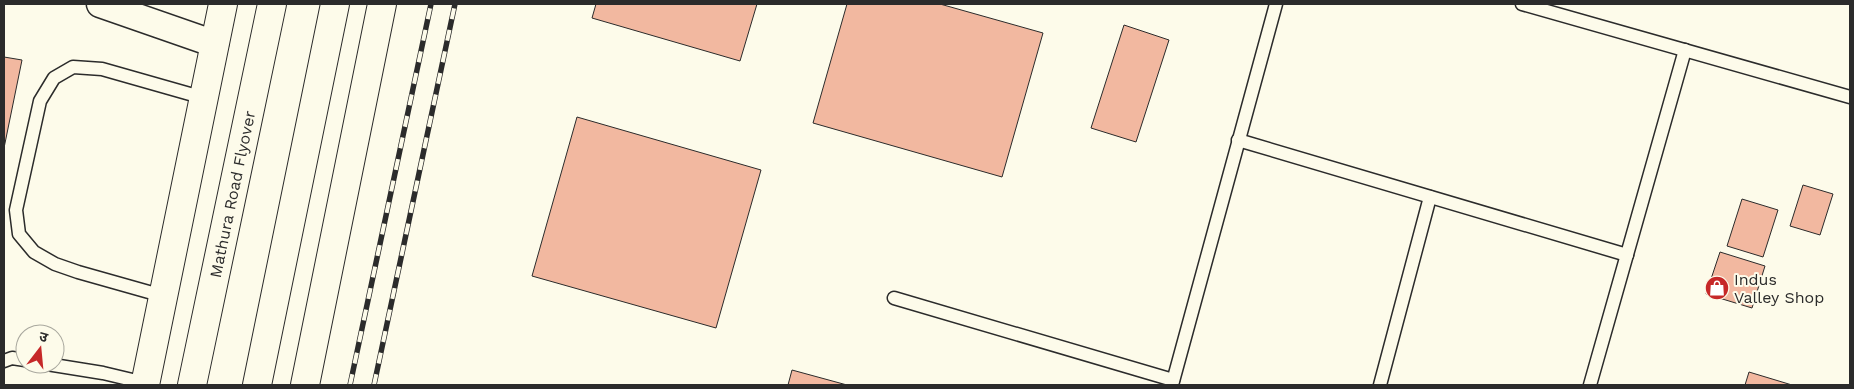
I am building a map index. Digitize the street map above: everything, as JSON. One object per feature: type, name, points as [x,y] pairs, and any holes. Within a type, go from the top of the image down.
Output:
[{"type":"main road","points":[[145,384],[223,4]]},
{"type":"main road","name":"Mathura Road Flyover","points":[[192,385],[272,4]]},
{"type":"main road","points":[[257,385],[334,4]]},
{"type":"main road","points":[[305,385],[382,4]]},
{"type":"street","points":[[100,4],[215,44]]},
{"type":"lane","points":[[894,298],[1172,382],[1276,4]]},
{"type":"lane","points":[[1522,4],[1850,97]]},
{"type":"lane","points":[[1590,385],[1685,50]]},
{"type":"lane","points":[[163,296],[78,272],[55,264],[34,252],[19,234],[16,210],[40,100],[54,78],[73,67],[102,69],[204,98]]},
{"type":"lane","points":[[1238,140],[1627,255]]},
{"type":"lane","points":[[1380,385],[1430,197]]},
{"type":"lane","points":[[65,367],[103,373],[145,384]]},
{"type":"building","points":[[596,4],[757,4],[740,61],[592,18]]},
{"type":"building","points":[[847,4],[940,4],[1043,33],[1002,177],[813,123]]},
{"type":"building","points":[[1124,25],[1169,40],[1136,142],[1091,128]]},
{"type":"building","points":[[4,57],[22,60],[4,148]]},
{"type":"building","points":[[577,117],[761,170],[716,328],[532,276]]},
{"type":"building","points":[[1803,185],[1833,194],[1820,235],[1790,226]]},
{"type":"building","points":[[1742,199],[1778,210],[1763,257],[1727,246]]},
{"type":"building","points":[[1720,252],[1765,266],[1752,308],[1706,294]]},
{"type":"building","points":[[792,370],[847,385],[788,385]]},
{"type":"building","points":[[1749,372],[1792,385],[1745,385]]},
{"type":"railway","points":[[350,385],[431,4]]},
{"type":"railway","points":[[374,385],[455,4]]},
{"type":"place","name":"Indus Valley Shop","points":[[1717,288]]}]
